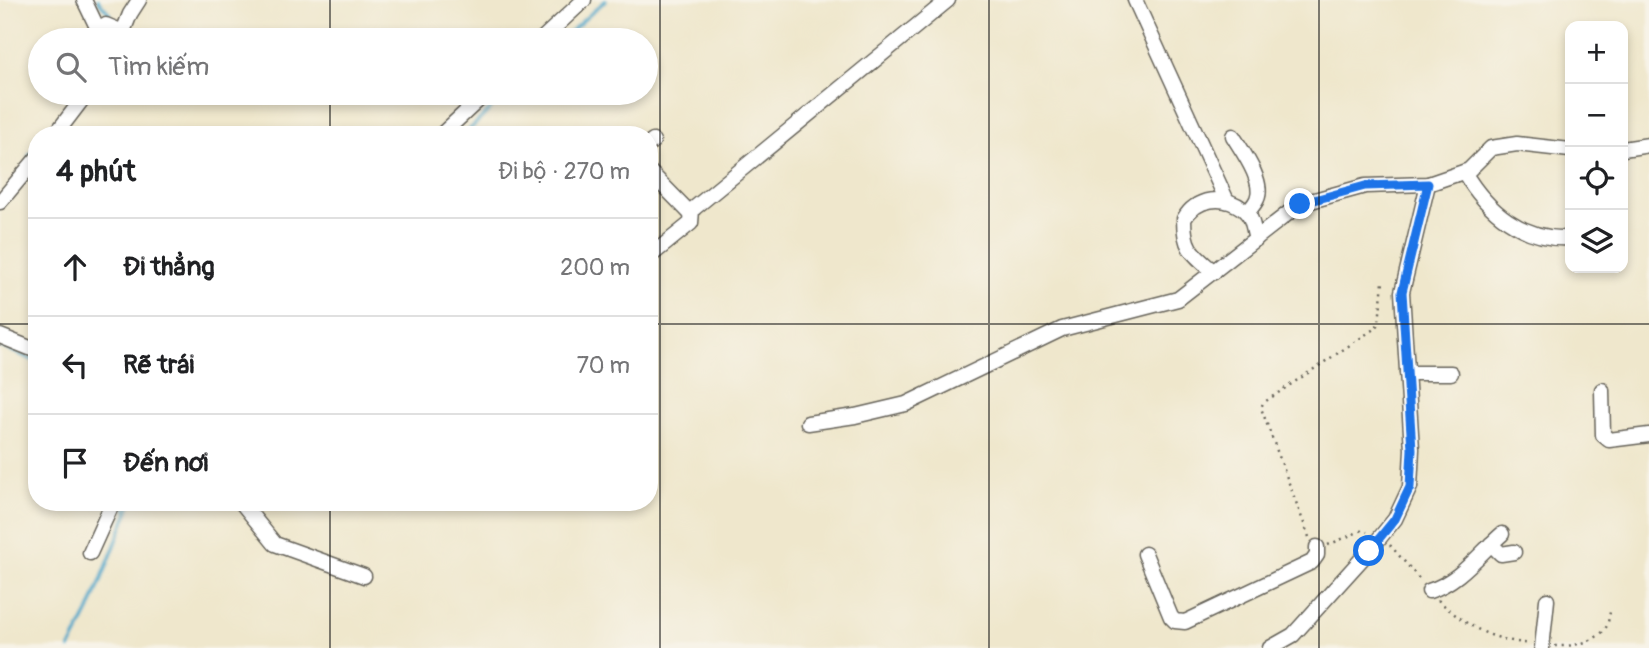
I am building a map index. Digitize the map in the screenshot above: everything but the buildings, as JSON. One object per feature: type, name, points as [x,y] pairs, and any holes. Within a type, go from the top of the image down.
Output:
[{"type":"street","points":[[85,0],[96,25],[106,28]]},
{"type":"street","points":[[125,28],[139,0]]},
{"type":"street","points":[[554,28],[584,0]]},
{"type":"street","points":[[690,213],[948,0]]},
{"type":"street","points":[[1135,0],[1227,201]]},
{"type":"street","points":[[62,126],[78,105]]},
{"type":"street","points":[[450,126],[472,105]]},
{"type":"street","points":[[1233,136],[1252,167],[1258,185],[1258,197],[1247,213]]},
{"type":"street","points":[[808,423],[855,416],[905,404],[1062,329],[1178,299],[1300,204],[1365,186],[1428,184],[1469,170],[1491,148],[1517,144],[1565,149]]},
{"type":"street","points":[[1628,148],[1649,145]]},
{"type":"street","points":[[0,202],[28,169]]},
{"type":"street","points":[[1464,172],[1478,195],[1523,230],[1540,238],[1565,238]]},
{"type":"street","points":[[658,180],[690,213],[691,223],[658,250]]},
{"type":"street","points":[[1270,648],[1293,635],[1369,551],[1395,519],[1410,487],[1412,469],[1402,292],[1428,184]]},
{"type":"street","points":[[1214,272],[1192,254],[1186,243],[1184,219],[1196,205],[1216,199],[1244,209],[1252,220],[1256,239]]},
{"type":"street","points":[[0,336],[28,347]]},
{"type":"street","points":[[1407,373],[1451,373]]},
{"type":"street","points":[[1602,390],[1603,435],[1609,440],[1649,435]]},
{"type":"street","points":[[90,553],[109,511]]},
{"type":"street","points":[[248,511],[275,544],[364,576]]},
{"type":"street","points":[[1429,591],[1454,579],[1502,534]]},
{"type":"street","points":[[1491,544],[1501,554],[1514,552]]},
{"type":"street","points":[[1146,554],[1171,617],[1175,621],[1185,622],[1312,562],[1317,555],[1317,547]]},
{"type":"street","points":[[1542,648],[1547,600]]},
{"type":"waterway","points":[[98,0],[109,13],[111,21]]},
{"type":"waterway","points":[[574,28],[606,0]]},
{"type":"waterway","points":[[473,126],[495,105]]},
{"type":"waterway","points":[[0,346],[28,358]]},
{"type":"waterway","points":[[70,648],[89,611],[128,511]]},
{"type":"route","points":[[1300,204],[1365,186],[1428,184],[1402,292],[1412,449],[1410,487],[1395,519],[1369,551]]}]
